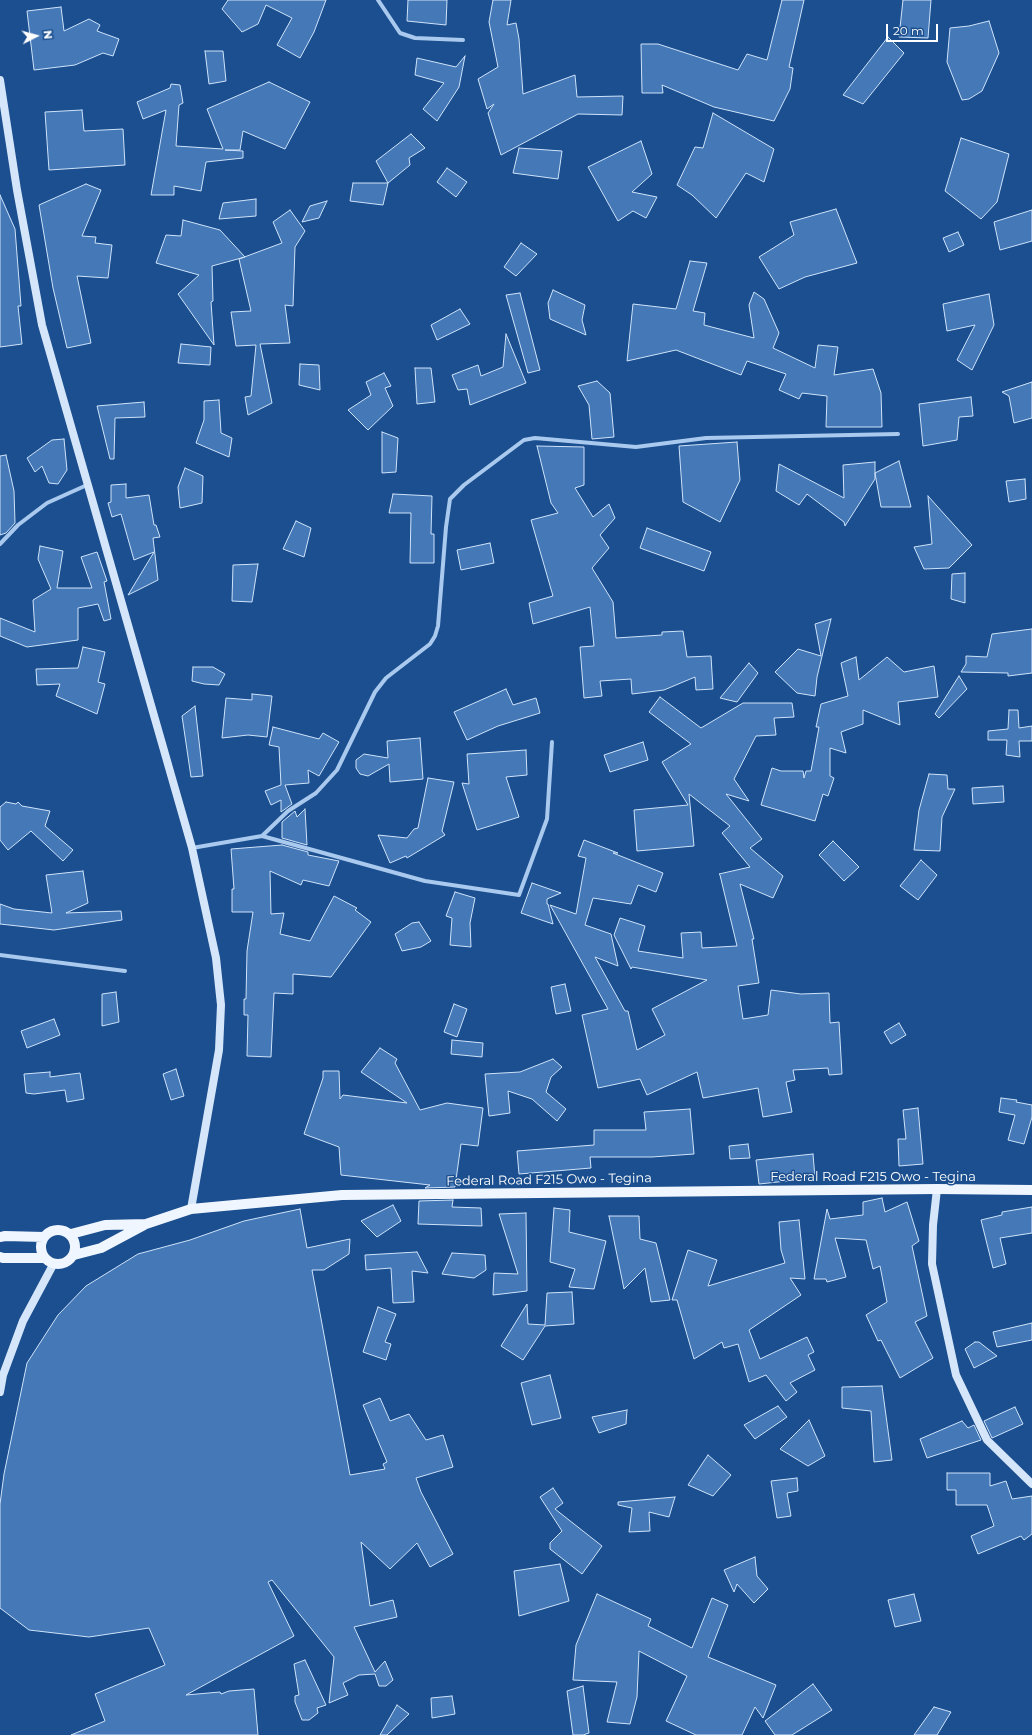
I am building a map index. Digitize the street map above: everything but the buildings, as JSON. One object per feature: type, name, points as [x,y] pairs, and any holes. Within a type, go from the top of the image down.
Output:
[{"type":"main road","points":[[0,80],[17,190],[42,325],[192,848],[216,958],[221,1005],[219,1050],[191,1209]]},
{"type":"main road","points":[[937,1189],[932,1225],[932,1264],[956,1375],[987,1440],[1032,1484]]},
{"type":"main road","name":"Federal Road F215 Owo - Tegina","points":[[44,1237],[52,1230],[62,1229],[71,1234],[105,1225],[146,1224],[191,1209],[342,1195],[937,1189],[1032,1190]]},
{"type":"main road","points":[[74,1255],[101,1248],[146,1224]]},
{"type":"main road","points":[[0,1257],[44,1258],[54,1263],[61,1264],[69,1261],[74,1255],[76,1243],[71,1234]]},
{"type":"main road","points":[[0,1237],[44,1237],[41,1243],[41,1250],[44,1258]]},
{"type":"main road","points":[[0,1392],[3,1375],[23,1321],[54,1263]]},
{"type":"street","points":[[378,0],[400,33],[415,38],[463,40]]},
{"type":"street","points":[[262,836],[288,811],[316,793],[337,770],[375,692],[386,678],[430,644],[435,636],[438,626],[446,527],[450,499],[464,485],[524,440],[535,438],[636,447],[706,438],[898,434]]},
{"type":"street","points":[[0,544],[18,525],[47,502],[87,485]]},
{"type":"street","points":[[192,848],[262,836],[425,881],[519,895],[547,820],[552,742]]},
{"type":"street","points":[[0,954],[125,971]]}]
